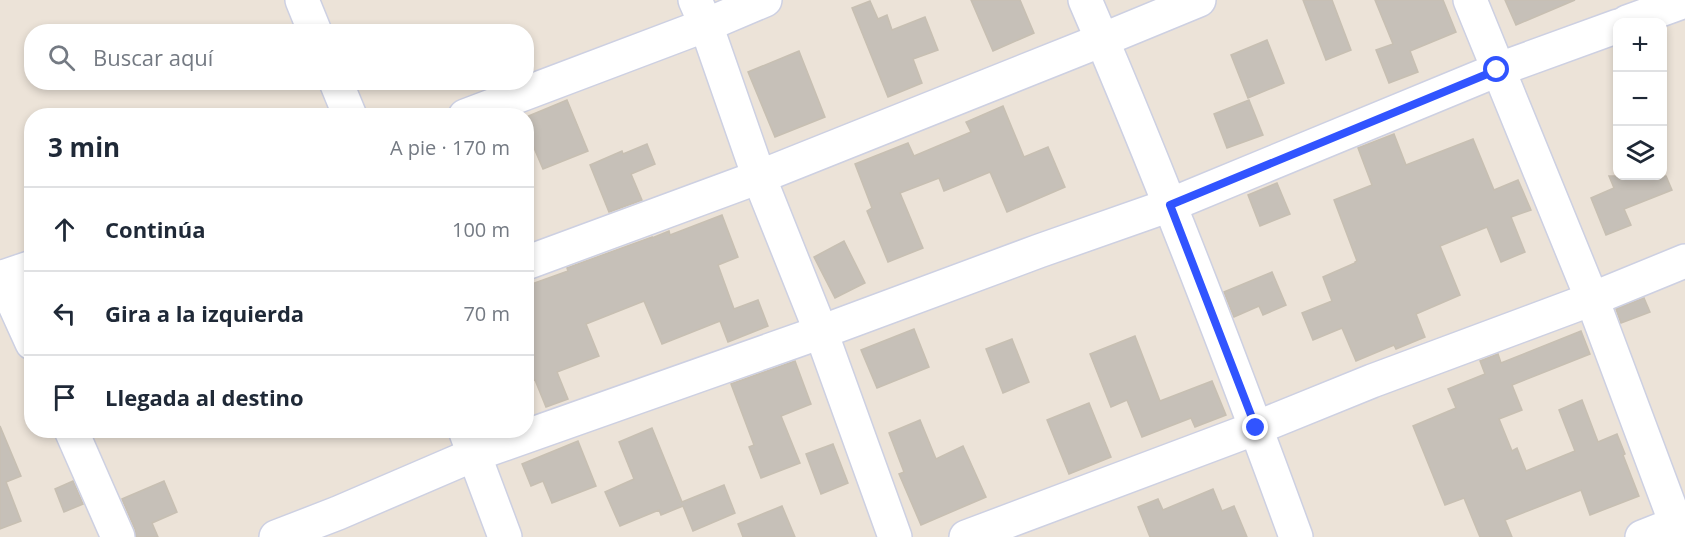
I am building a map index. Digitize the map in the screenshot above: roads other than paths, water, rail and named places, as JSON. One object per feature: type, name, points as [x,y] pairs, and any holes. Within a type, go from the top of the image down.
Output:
[{"type":"street","points":[[302,0],[312,24]]},
{"type":"street","points":[[534,86],[700,13],[765,0]]},
{"type":"street","points":[[1085,0],[1170,205],[1296,537]]},
{"type":"street","points":[[534,260],[759,177],[1199,0]]},
{"type":"street","points":[[1470,0],[1592,299],[1680,527],[1642,537]]},
{"type":"street","points":[[1638,18],[1685,1]]},
{"type":"street","points":[[700,13],[759,177],[821,332],[895,537]]},
{"type":"street","points":[[534,423],[821,332],[1170,205],[1497,70],[1613,27]]},
{"type":"street","points":[[339,90],[347,108]]},
{"type":"street","points":[[483,108],[524,90]]},
{"type":"street","points":[[966,537],[1256,428],[1685,261]]},
{"type":"street","points":[[11,274],[24,317]]},
{"type":"street","points":[[74,438],[118,537]]},
{"type":"street","points":[[276,537],[338,513],[469,443],[485,438]]},
{"type":"street","points":[[469,443],[505,537]]}]
